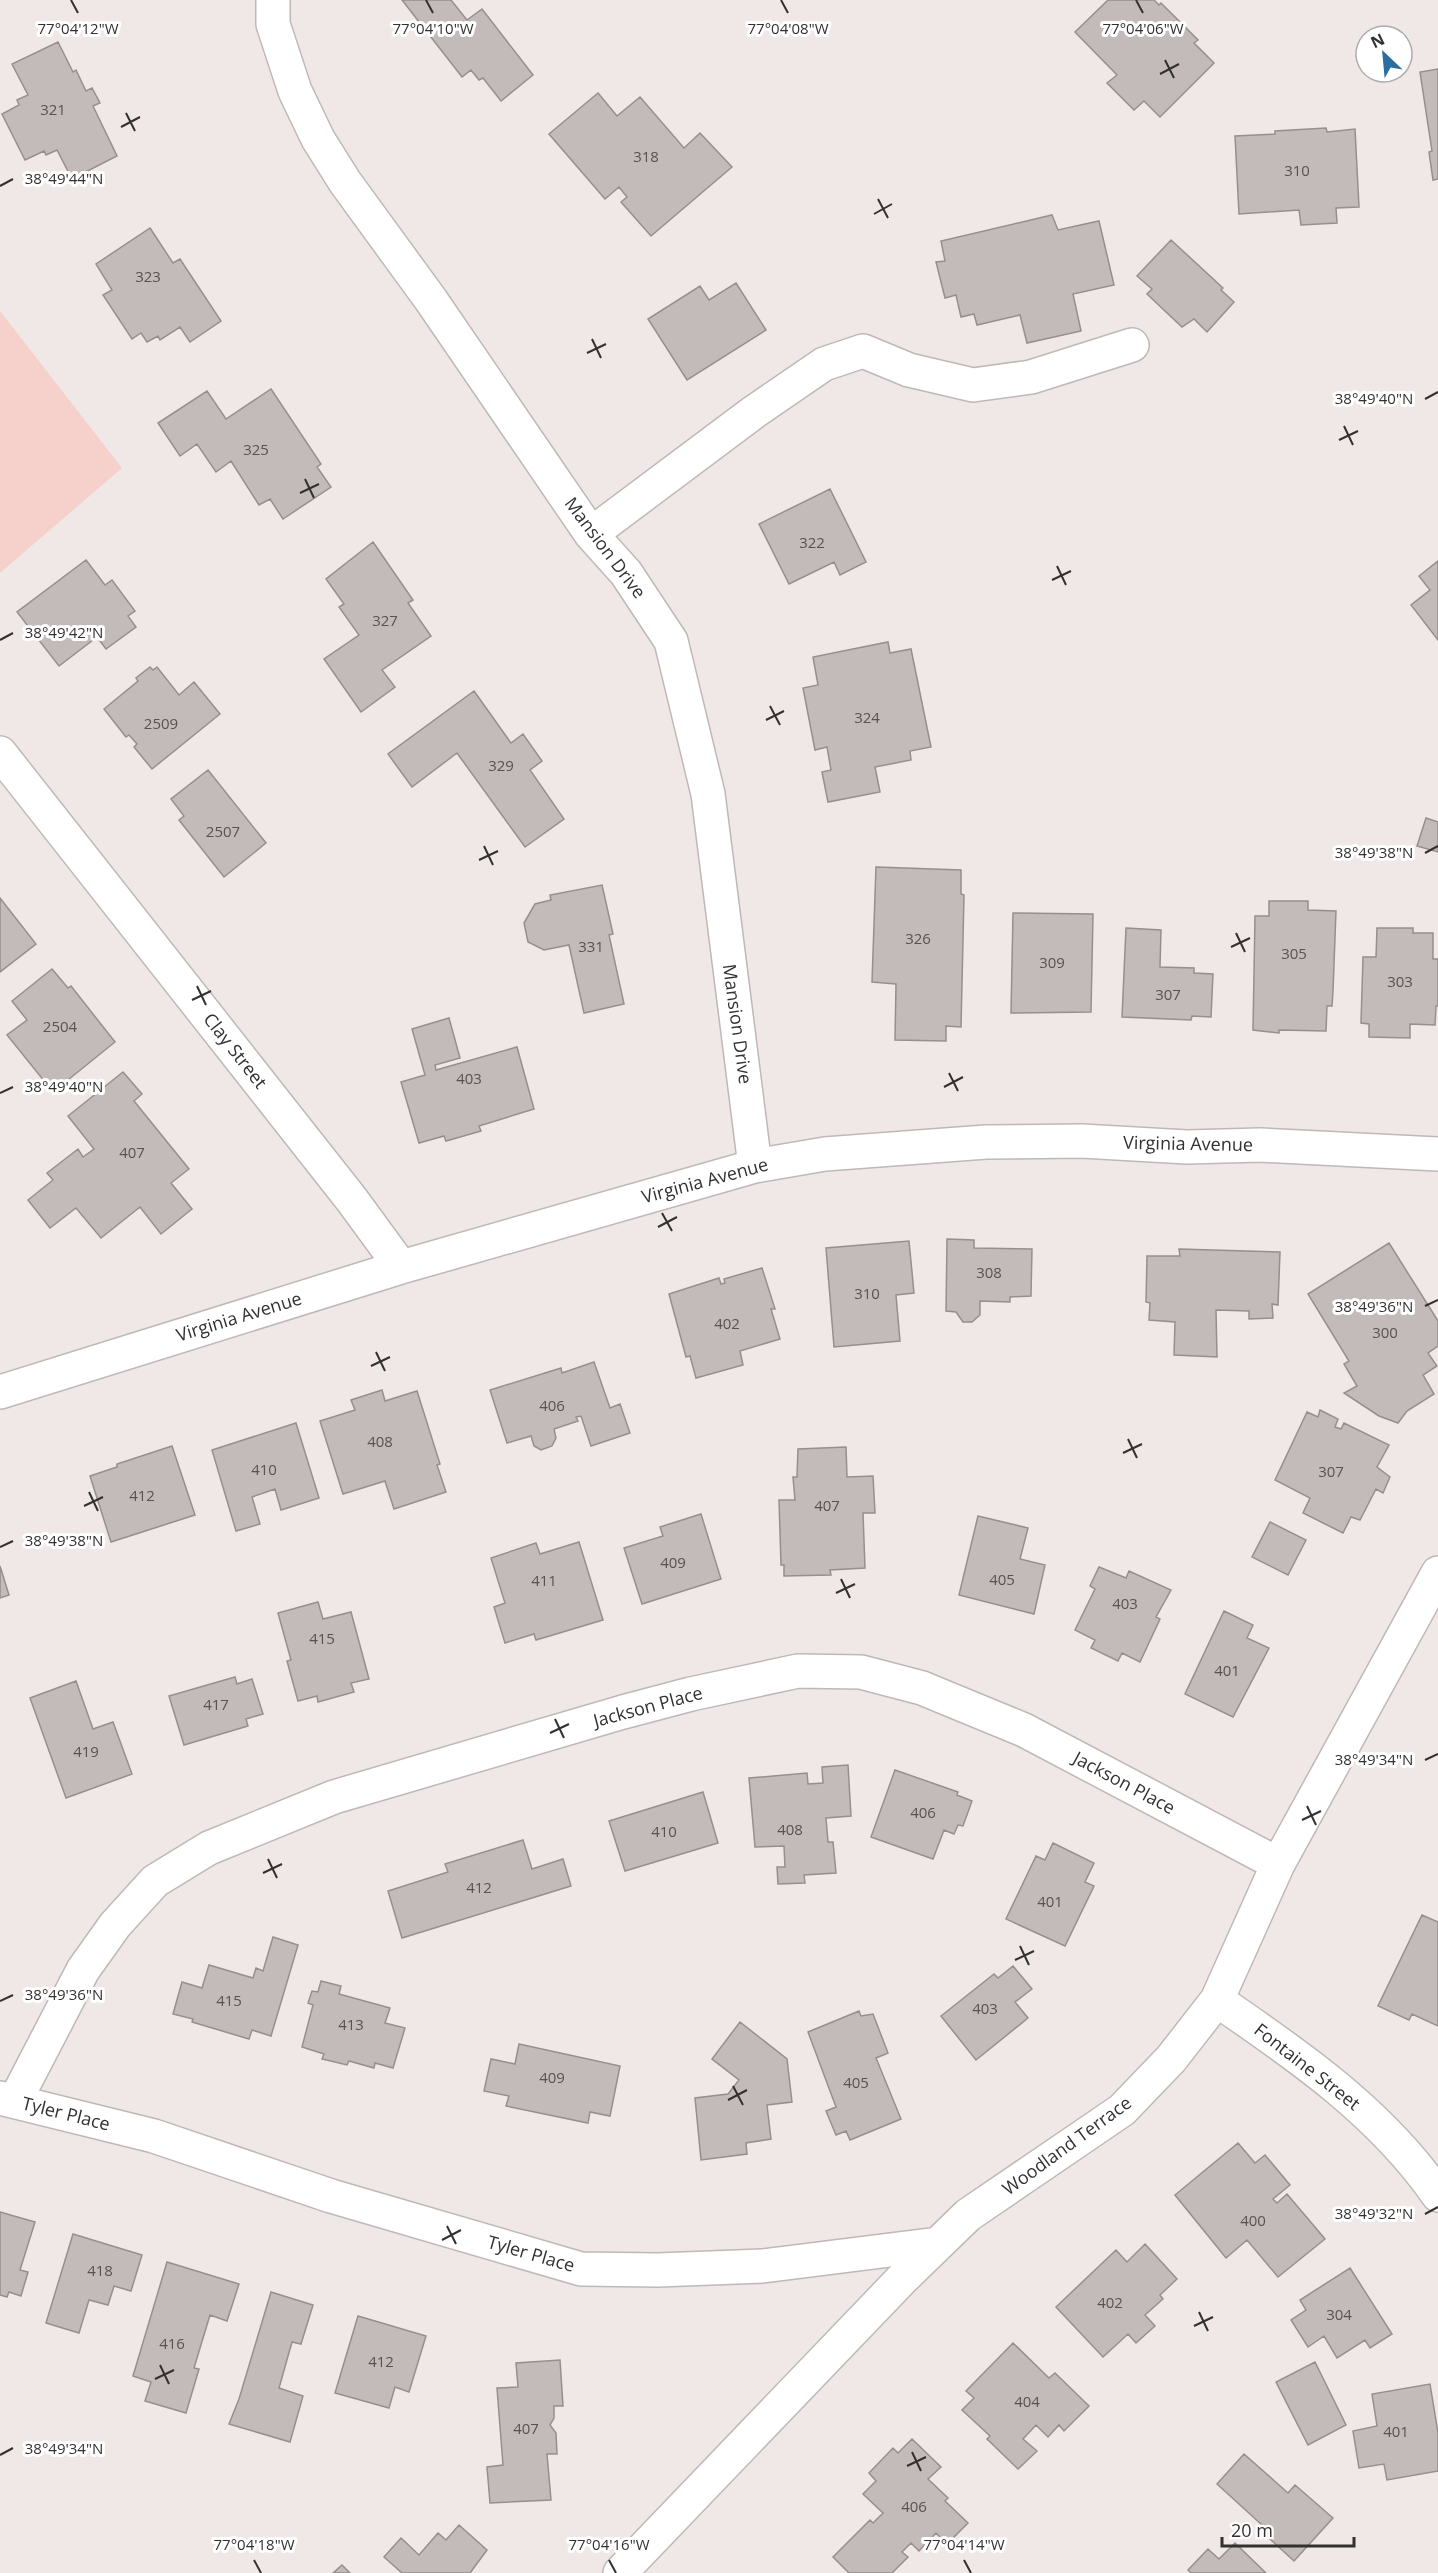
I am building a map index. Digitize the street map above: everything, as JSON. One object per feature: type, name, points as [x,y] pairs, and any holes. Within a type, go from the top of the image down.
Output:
[{"type":"street","name":"Mansion Drive","points":[[273,0],[273,24],[296,91],[318,139],[345,182],[431,300],[591,534],[626,573],[671,641],[708,794],[719,899],[745,1078],[755,1166]]},
{"type":"street","points":[[591,534],[754,412],[824,364],[863,351],[909,370],[973,385],[1031,377],[1132,345]]},
{"type":"street","name":"Clay Street","points":[[0,753],[352,1200],[401,1267]]},
{"type":"street","name":"Virginia Avenue","points":[[0,1392],[401,1267],[755,1166],[825,1154],[986,1142],[1082,1141],[1187,1147],[1260,1145],[1438,1154]]},
{"type":"street","name":"Woodland Terrace","points":[[620,2573],[968,2215],[1122,2110],[1171,2059],[1217,2000],[1278,1864],[1438,1573]]},
{"type":"street","name":"Jackson Place","points":[[8,2099],[83,1970],[115,1925],[155,1881],[209,1848],[334,1797],[623,1712],[691,1694],[798,1671],[861,1672],[922,1688],[1024,1730],[1278,1864]]},
{"type":"street","name":"Fontaine Street","points":[[1217,2000],[1299,2056],[1349,2096],[1433,2178]]},
{"type":"street","name":"Tyler Place","points":[[8,2099],[154,2136],[331,2196],[581,2269],[658,2270],[763,2266],[938,2244]]},
{"type":"shaded area","points":[[0,311],[122,468],[0,573]]},
{"type":"building","points":[[402,0],[451,0],[467,20],[482,9],[533,75],[501,101],[483,78],[479,80],[471,70],[462,77]]},
{"type":"building","points":[[1108,0],[1154,0],[1159,5],[1161,3],[1198,40],[1194,43],[1214,63],[1160,117],[1144,101],[1134,110],[1107,83],[1117,75],[1075,32]]},
{"type":"building","points":[[58,42],[73,72],[76,70],[86,91],[92,88],[100,103],[93,106],[117,156],[72,179],[57,150],[46,155],[44,151],[25,160],[2,114],[19,105],[17,100],[28,95],[12,64]]},
{"type":"building","points":[[1438,69],[1438,179],[1433,180],[1429,152],[1432,151],[1420,72]]},
{"type":"building","points":[[598,93],[617,116],[640,97],[684,148],[700,133],[732,167],[651,236],[621,202],[627,197],[619,187],[605,199],[549,134]]},
{"type":"building","points":[[1326,128],[1327,132],[1355,129],[1359,207],[1336,208],[1337,223],[1301,225],[1299,210],[1239,214],[1235,136]]},
{"type":"building","points":[[1052,215],[1058,230],[1099,221],[1114,285],[1073,294],[1081,331],[1027,343],[1020,315],[977,325],[974,314],[961,317],[956,295],[945,298],[936,262],[945,261],[941,241]]},
{"type":"building","points":[[150,228],[173,263],[180,259],[221,321],[190,342],[180,327],[160,340],[158,336],[147,342],[141,333],[132,339],[103,295],[112,290],[96,264]]},
{"type":"building","points":[[1171,240],[1223,288],[1221,290],[1234,302],[1207,332],[1194,319],[1182,327],[1147,294],[1152,289],[1137,276]]},
{"type":"building","points":[[736,283],[766,330],[687,380],[648,319],[700,286],[709,300]]},
{"type":"building","points":[[271,389],[321,464],[317,467],[331,487],[283,519],[270,499],[259,505],[231,461],[216,472],[197,444],[180,456],[158,423],[207,391],[226,419]]},
{"type":"building","points":[[830,489],[866,562],[840,575],[834,562],[789,584],[759,524]]},
{"type":"building","points":[[373,542],[413,600],[408,603],[431,636],[382,670],[395,687],[361,712],[324,659],[359,635],[339,607],[344,604],[326,579]]},
{"type":"building","points":[[86,560],[105,585],[112,580],[135,611],[128,616],[136,627],[106,649],[97,637],[59,666],[17,612]]},
{"type":"building","points":[[1438,561],[1438,640],[1411,605],[1430,590],[1419,576]]},
{"type":"building","points":[[888,642],[890,653],[911,649],[931,747],[910,751],[911,760],[875,767],[880,792],[828,802],[822,772],[831,770],[827,747],[815,750],[803,688],[818,685],[813,657]]},
{"type":"building","points":[[150,667],[153,670],[157,667],[179,695],[194,682],[220,714],[152,769],[134,747],[137,744],[129,735],[126,737],[104,709],[138,681],[136,678]]},
{"type":"building","points":[[474,691],[511,743],[523,734],[542,761],[530,770],[564,819],[525,847],[457,753],[412,787],[388,754]]},
{"type":"building","points":[[208,770],[266,843],[224,877],[179,820],[184,816],[171,799]]},
{"type":"building","points":[[1426,818],[1438,822],[1438,852],[1417,846]]},
{"type":"building","points":[[876,867],[961,870],[961,894],[964,895],[961,1027],[946,1026],[946,1041],[895,1040],[896,984],[872,982]]},
{"type":"building","points":[[602,885],[613,934],[609,935],[624,1004],[584,1013],[569,945],[544,950],[528,942],[524,923],[535,904],[551,900],[550,895]]},
{"type":"building","points":[[0,898],[36,944],[0,972]]},
{"type":"building","points":[[1269,901],[1308,901],[1308,910],[1336,911],[1332,1006],[1327,1006],[1326,1031],[1279,1030],[1279,1033],[1253,1030],[1255,916],[1269,916]]},
{"type":"building","points":[[1013,913],[1093,914],[1091,1012],[1011,1013]]},
{"type":"building","points":[[1126,928],[1161,930],[1160,967],[1194,968],[1194,973],[1213,974],[1211,1017],[1192,1016],[1191,1020],[1122,1017]]},
{"type":"building","points":[[1377,928],[1413,928],[1413,933],[1433,933],[1433,959],[1438,959],[1438,1006],[1436,1006],[1435,1025],[1410,1024],[1410,1038],[1369,1037],[1369,1024],[1361,1023],[1363,957],[1376,957]]},
{"type":"building","points":[[52,969],[68,988],[71,986],[115,1042],[53,1092],[7,1035],[27,1020],[12,1001]]},
{"type":"building","points":[[449,1018],[460,1058],[435,1065],[436,1070],[517,1047],[534,1109],[479,1126],[481,1131],[446,1141],[444,1136],[419,1143],[401,1082],[425,1075],[412,1029]]},
{"type":"building","points":[[123,1072],[142,1094],[134,1101],[189,1169],[171,1183],[192,1209],[161,1234],[140,1207],[101,1238],[76,1208],[50,1228],[28,1200],[53,1180],[47,1173],[78,1149],[83,1157],[94,1149],[68,1116]]},
{"type":"building","points":[[947,1239],[974,1240],[974,1248],[1032,1249],[1031,1296],[1010,1297],[1010,1302],[980,1301],[980,1315],[972,1322],[963,1322],[956,1312],[946,1311]]},
{"type":"building","points":[[909,1241],[914,1293],[896,1295],[900,1341],[834,1347],[826,1248]]},
{"type":"building","points":[[1389,1243],[1438,1321],[1438,1346],[1428,1353],[1437,1366],[1423,1375],[1434,1394],[1407,1411],[1398,1423],[1379,1416],[1344,1393],[1357,1386],[1344,1364],[1349,1361],[1308,1294]]},
{"type":"building","points":[[1179,1249],[1280,1252],[1278,1305],[1272,1304],[1273,1318],[1249,1319],[1249,1311],[1216,1310],[1217,1357],[1174,1355],[1175,1322],[1149,1320],[1150,1303],[1146,1302],[1147,1256],[1180,1256]]},
{"type":"building","points":[[762,1268],[775,1309],[771,1309],[780,1339],[740,1351],[743,1365],[696,1378],[690,1356],[686,1357],[669,1294],[719,1278],[721,1284],[725,1283],[724,1279]]},
{"type":"building","points":[[594,1362],[610,1408],[620,1404],[630,1433],[591,1446],[581,1416],[576,1417],[578,1421],[554,1429],[556,1438],[552,1446],[541,1450],[534,1446],[531,1436],[507,1443],[490,1390],[561,1368],[562,1373]]},
{"type":"building","points":[[382,1390],[385,1401],[417,1391],[440,1464],[437,1465],[446,1492],[394,1509],[385,1481],[343,1494],[320,1421],[355,1410],[351,1400]]},
{"type":"building","points":[[1320,1410],[1338,1419],[1335,1427],[1341,1429],[1344,1423],[1389,1445],[1377,1467],[1390,1477],[1383,1493],[1376,1489],[1360,1520],[1351,1517],[1343,1533],[1303,1513],[1310,1498],[1275,1480],[1307,1412],[1318,1417]]},
{"type":"building","points":[[296,1423],[319,1498],[281,1510],[275,1489],[252,1497],[260,1524],[236,1531],[212,1450]]},
{"type":"building","points":[[172,1446],[195,1515],[111,1542],[90,1476],[117,1467],[117,1464]]},
{"type":"building","points":[[846,1447],[847,1477],[873,1476],[875,1513],[863,1513],[865,1568],[830,1570],[831,1575],[784,1576],[784,1565],[781,1565],[779,1500],[795,1500],[793,1477],[797,1477],[798,1449]]},
{"type":"building","points":[[701,1514],[721,1579],[642,1604],[624,1548],[663,1536],[660,1527]]},
{"type":"building","points":[[978,1516],[1028,1528],[1020,1559],[1045,1565],[1034,1614],[959,1595]]},
{"type":"building","points":[[1270,1522],[1306,1540],[1288,1575],[1252,1557]]},
{"type":"building","points":[[579,1542],[603,1620],[536,1640],[534,1634],[505,1643],[494,1607],[505,1603],[491,1558],[536,1543],[540,1554]]},
{"type":"building","points":[[0,1566],[9,1595],[0,1598]]},
{"type":"building","points":[[1099,1567],[1126,1578],[1129,1571],[1171,1590],[1156,1617],[1160,1619],[1140,1662],[1122,1653],[1118,1661],[1091,1648],[1095,1640],[1075,1630],[1095,1589],[1090,1586]]},
{"type":"building","points":[[318,1602],[323,1619],[351,1612],[369,1679],[351,1683],[354,1692],[318,1702],[317,1696],[298,1701],[287,1661],[291,1660],[278,1613]]},
{"type":"building","points":[[1224,1611],[1253,1625],[1247,1638],[1269,1648],[1233,1717],[1185,1694]]},
{"type":"building","points":[[235,1677],[237,1684],[252,1679],[263,1714],[246,1719],[248,1726],[184,1745],[169,1696]]},
{"type":"building","points":[[76,1681],[93,1729],[113,1722],[132,1774],[66,1798],[30,1698]]},
{"type":"building","points":[[848,1765],[851,1816],[826,1818],[828,1842],[833,1842],[836,1873],[804,1875],[805,1883],[778,1884],[777,1867],[785,1867],[784,1846],[755,1847],[749,1778],[807,1773],[808,1784],[823,1783],[822,1767]]},
{"type":"building","points":[[895,1770],[958,1792],[957,1795],[972,1801],[963,1826],[958,1825],[954,1834],[944,1830],[933,1859],[871,1837]]},
{"type":"building","points":[[703,1792],[718,1843],[625,1871],[609,1821]]},
{"type":"building","points":[[523,1840],[532,1869],[563,1859],[571,1886],[402,1938],[388,1891],[448,1872],[445,1864]]},
{"type":"building","points":[[1053,1843],[1094,1863],[1085,1882],[1094,1886],[1065,1946],[1006,1919],[1036,1856],[1045,1860]]},
{"type":"building","points":[[1422,1915],[1438,1922],[1438,2026],[1412,2014],[1409,2020],[1378,2006]]},
{"type":"building","points":[[273,1937],[298,1945],[271,2036],[252,2030],[249,2039],[173,2014],[182,1982],[202,1988],[209,1965],[253,1978],[256,1968],[263,1971]]},
{"type":"building","points":[[1013,1966],[1032,1989],[1015,2002],[1028,2018],[976,2060],[941,2016],[994,1974],[998,1978]]},
{"type":"building","points":[[321,1981],[341,1986],[339,1994],[390,2008],[385,2023],[405,2028],[393,2068],[375,2063],[374,2068],[349,2061],[347,2065],[322,2059],[324,2054],[302,2047],[313,2005],[308,2003],[312,1991],[318,1992]]},
{"type":"building","points":[[859,2011],[861,2016],[873,2014],[888,2053],[876,2058],[901,2119],[850,2140],[846,2131],[836,2135],[826,2111],[836,2107],[808,2032]]},
{"type":"building","points":[[740,2022],[787,2059],[792,2102],[767,2105],[771,2139],[746,2143],[747,2154],[701,2160],[695,2098],[728,2094],[739,2080],[712,2059]]},
{"type":"building","points":[[519,2044],[620,2066],[610,2116],[590,2112],[588,2123],[506,2106],[509,2096],[484,2091],[491,2059],[515,2064]]},
{"type":"building","points":[[1238,2143],[1255,2163],[1265,2155],[1290,2185],[1273,2199],[1277,2203],[1287,2194],[1325,2239],[1278,2277],[1247,2240],[1226,2258],[1175,2195]]},
{"type":"building","points":[[0,2212],[35,2222],[20,2270],[28,2272],[21,2296],[9,2292],[7,2297],[0,2295]]},
{"type":"building","points":[[73,2234],[142,2255],[131,2291],[114,2286],[108,2305],[89,2300],[79,2333],[46,2323]]},
{"type":"building","points":[[1145,2244],[1177,2279],[1160,2295],[1163,2299],[1145,2315],[1155,2326],[1136,2343],[1128,2334],[1103,2357],[1056,2307],[1116,2250],[1127,2262]]},
{"type":"building","points":[[167,2262],[239,2284],[227,2321],[210,2315],[194,2368],[199,2369],[186,2413],[145,2401],[151,2382],[133,2376]]},
{"type":"building","points":[[1350,2268],[1392,2334],[1370,2348],[1365,2340],[1337,2358],[1324,2336],[1308,2347],[1291,2320],[1306,2310],[1300,2300]]},
{"type":"building","points":[[271,2292],[313,2305],[301,2344],[292,2342],[279,2388],[303,2396],[290,2442],[229,2424],[239,2399]]},
{"type":"building","points":[[358,2316],[426,2336],[409,2392],[395,2387],[389,2408],[335,2393]]},
{"type":"building","points":[[1013,2343],[1049,2378],[1055,2373],[1089,2406],[1064,2431],[1059,2425],[1048,2437],[1036,2425],[1023,2439],[1037,2451],[1018,2469],[987,2439],[990,2436],[962,2410],[974,2398],[966,2391]]},
{"type":"building","points":[[560,2360],[563,2406],[554,2406],[554,2418],[550,2425],[556,2433],[557,2454],[547,2454],[551,2500],[490,2503],[487,2467],[503,2465],[497,2388],[518,2387],[516,2363]]},
{"type":"building","points":[[1315,2362],[1346,2425],[1308,2445],[1276,2382]]},
{"type":"building","points":[[1430,2384],[1438,2433],[1438,2471],[1387,2480],[1384,2464],[1359,2468],[1353,2431],[1377,2426],[1372,2394]]},
{"type":"building","points":[[912,2439],[941,2467],[928,2479],[948,2498],[945,2501],[968,2523],[947,2544],[936,2533],[919,2551],[911,2543],[902,2552],[908,2557],[892,2573],[849,2573],[833,2557],[870,2520],[873,2523],[883,2513],[863,2494],[876,2481],[869,2473],[893,2448],[898,2453]]},
{"type":"building","points":[[1244,2454],[1288,2493],[1295,2485],[1333,2518],[1294,2561],[1259,2529],[1262,2525],[1217,2484]]},
{"type":"building","points":[[459,2525],[487,2550],[470,2573],[402,2573],[384,2557],[401,2538],[419,2555],[438,2533],[446,2540]]},
{"type":"building","points":[[1235,2543],[1266,2573],[1191,2573],[1188,2570],[1208,2549],[1219,2559]]},
{"type":"building","points":[[342,2565],[350,2573],[333,2573]]}]
